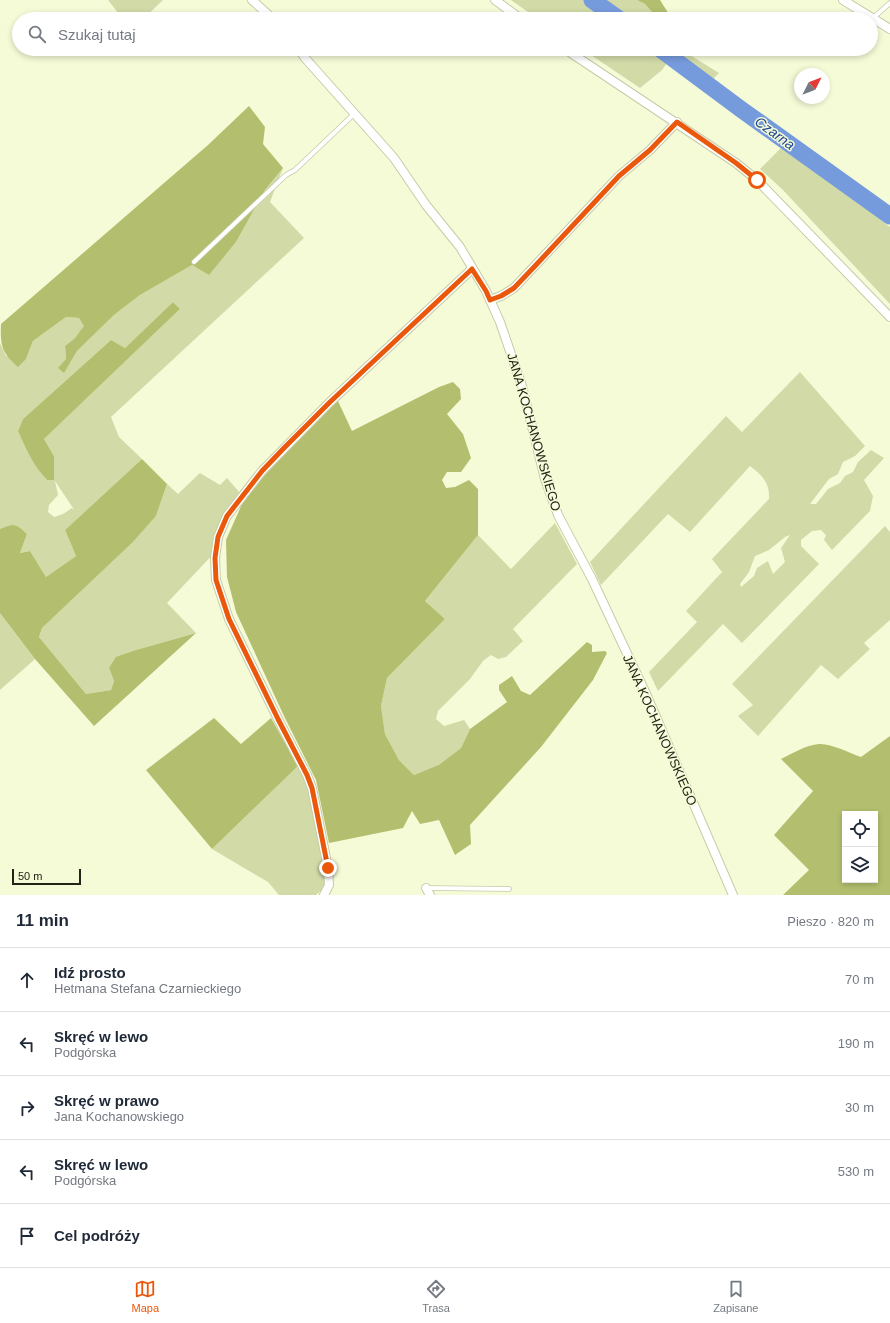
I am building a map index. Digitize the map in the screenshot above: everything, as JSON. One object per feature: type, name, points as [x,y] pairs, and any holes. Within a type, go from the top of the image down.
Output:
[{"type":"street","points":[[252,0],[265,12]]},
{"type":"street","points":[[495,0],[511,12]]},
{"type":"street","points":[[843,0],[862,12]]},
{"type":"street","points":[[878,22],[890,29]]},
{"type":"street","name":"JANA KOCHANOWSKIEGO","points":[[303,56],[394,158],[426,205],[460,248],[486,291],[500,322],[522,386],[546,479],[558,515],[592,579],[646,696],[733,895]]},
{"type":"street","points":[[576,56],[677,122],[736,163],[757,180],[890,317]]},
{"type":"street","points":[[490,300],[501,296],[514,288],[619,176],[650,150],[677,122]]},
{"type":"street","points":[[324,895],[329,885],[328,868],[312,788],[307,775],[229,619],[216,580],[215,558],[218,537],[227,516],[266,467],[330,402],[472,269]]},
{"type":"lane","points":[[878,13],[890,3]]},
{"type":"lane","points":[[194,262],[286,175],[295,170],[355,114]]},
{"type":"lane","points":[[428,892],[510,889]]},
{"type":"green space","points":[[108,0],[163,0],[150,12],[117,12]]},
{"type":"green space","points":[[511,0],[588,0],[604,12],[528,12]]},
{"type":"green space","points":[[597,0],[637,0],[645,4],[652,12],[613,12]]},
{"type":"green space","points":[[637,0],[660,0],[668,12],[652,12],[645,4]]},
{"type":"green space","points":[[592,56],[666,56],[670,59],[662,70],[640,88]]},
{"type":"green space","points":[[674,56],[691,56],[719,73],[709,83]]},
{"type":"green space","points":[[249,106],[265,127],[263,144],[283,168],[265,190],[236,242],[209,275],[192,265],[140,295],[114,315],[77,351],[64,373],[58,368],[66,359],[65,346],[75,338],[84,326],[79,318],[66,317],[33,341],[26,359],[18,367],[8,357],[3,348],[1,324],[208,145]]},
{"type":"green space","points":[[785,144],[890,227],[890,304],[782,189],[760,169]]},
{"type":"green space","points":[[283,168],[270,202],[304,238],[111,417],[119,437],[142,459],[65,530],[76,556],[46,577],[30,551],[20,553],[27,534],[15,525],[0,529],[0,343],[6,356],[26,359],[33,341],[66,317],[79,318],[85,326],[75,338],[65,346],[66,359],[64,372],[77,351],[114,315],[140,295],[192,265],[209,274],[236,242],[265,190]],"holes":[[[173,302],[180,309],[44,439],[54,456],[54,479],[47,480],[34,463],[18,431],[23,419],[111,340],[125,348]],[[55,481],[75,511],[72,508],[63,514],[54,517],[48,512],[49,505],[58,495]]]},
{"type":"green space","points":[[173,302],[180,309],[44,439],[54,456],[54,480],[47,480],[34,463],[18,431],[23,419],[111,340],[125,348]]},
{"type":"green space","points":[[800,372],[865,446],[855,456],[843,462],[838,474],[829,479],[810,504],[816,504],[828,489],[840,483],[845,476],[853,472],[858,462],[871,450],[884,458],[864,480],[873,496],[870,511],[832,550],[824,540],[826,535],[821,530],[812,531],[801,540],[801,546],[819,564],[742,643],[723,624],[658,691],[649,672],[697,622],[686,611],[722,572],[712,559],[769,499],[767,484],[762,476],[750,466],[690,532],[668,514],[601,585],[590,562],[726,416],[742,432]],"holes":[[[790,535],[781,548],[785,562],[773,574],[768,561],[757,568],[754,576],[741,587],[740,584],[749,572],[755,556],[769,550],[785,537]]]},
{"type":"green space","points":[[453,382],[460,389],[461,399],[447,414],[463,434],[471,458],[461,472],[447,472],[442,480],[446,488],[455,487],[469,480],[478,489],[478,535],[425,601],[445,619],[387,678],[381,706],[385,734],[399,760],[414,775],[439,765],[461,748],[470,729],[507,702],[499,690],[499,685],[512,676],[521,691],[530,695],[587,642],[592,645],[592,652],[605,651],[607,653],[593,680],[541,747],[470,825],[471,844],[455,855],[439,820],[420,824],[412,811],[403,828],[329,843],[316,780],[284,716],[236,612],[227,577],[226,540],[246,495],[337,399],[352,431],[439,387]]},
{"type":"green space","points":[[142,459],[167,484],[156,516],[133,542],[42,628],[39,637],[86,694],[111,690],[114,681],[109,668],[116,657],[196,633],[94,726],[35,659],[0,613],[0,529],[15,525],[27,534],[20,553],[30,551],[46,577],[76,556],[65,530]]},
{"type":"green space","points":[[200,473],[220,485],[227,478],[240,493],[231,505],[217,550],[167,603],[196,633],[136,650],[109,668],[114,681],[111,690],[86,694],[39,637],[42,628],[133,542],[156,516],[167,484],[178,494]]},
{"type":"green space","points":[[555,523],[577,564],[513,629],[523,641],[506,657],[498,659],[491,655],[483,661],[470,679],[438,711],[436,719],[444,726],[464,720],[470,729],[461,748],[439,766],[414,775],[399,760],[385,734],[381,706],[387,678],[445,619],[425,601],[478,535],[511,569]]},
{"type":"green space","points":[[885,526],[890,532],[890,620],[864,643],[870,649],[838,679],[821,665],[758,736],[738,716],[753,705],[732,684]]},
{"type":"green space","points":[[0,613],[35,659],[0,690]]},
{"type":"green space","points":[[214,718],[241,744],[271,718],[298,766],[212,849],[146,770]]},
{"type":"green space","points":[[890,736],[890,895],[783,895],[809,870],[774,835],[813,791],[781,759],[814,745],[824,744],[861,757]]},
{"type":"green space","points":[[298,766],[309,781],[329,876],[326,886],[316,895],[279,895],[268,882],[212,849]]},
{"type":"waterway","name":"Czarna","points":[[592,0],[609,12]]},
{"type":"waterway","name":"Czarna","points":[[669,56],[890,216]]},
{"type":"route","points":[[328,868],[312,788],[307,775],[229,619],[216,580],[215,558],[218,537],[227,516],[262,471],[284,448],[330,402],[472,269],[490,300],[501,296],[514,288],[619,176],[650,150],[677,122],[736,163],[757,180]]}]
